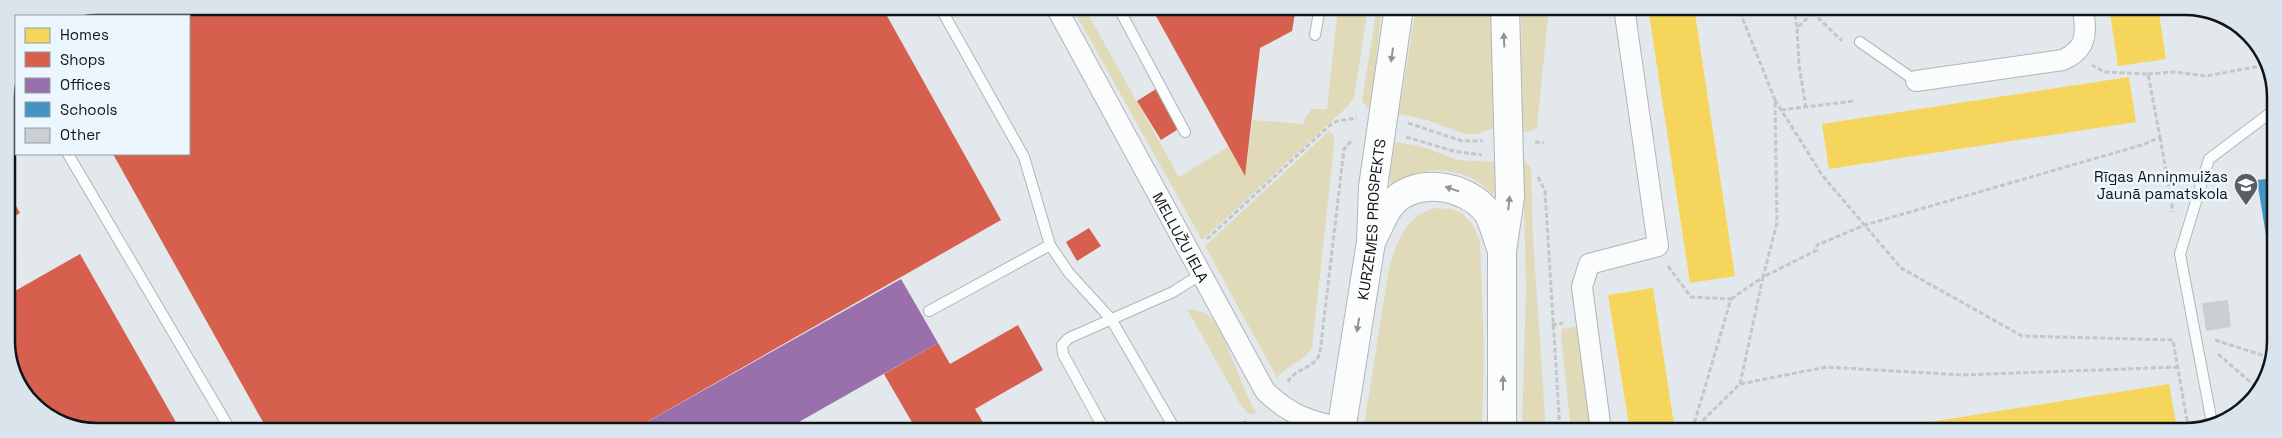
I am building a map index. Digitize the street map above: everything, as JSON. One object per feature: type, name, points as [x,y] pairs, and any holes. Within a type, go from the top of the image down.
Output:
[{"type":"main road","name":"KURZEMES PROSPEKTS","points":[[1343,423],[1371,242],[1373,186],[1398,15]]},
{"type":"main road","points":[[1502,423],[1502,251],[1510,197],[1505,15]]},
{"type":"main road","points":[[1371,242],[1390,206],[1420,188],[1446,186],[1468,195],[1488,213],[1502,251]]},
{"type":"street","name":"MELLUŽU IELA","points":[[1060,15],[1203,273],[1265,391],[1286,410],[1319,423]]},
{"type":"street","points":[[1600,423],[1582,287],[1589,264],[1658,246],[1625,15]]},
{"type":"street","points":[[1916,81],[2063,60],[2075,55],[2083,43],[2086,31],[2084,15]]},
{"type":"lane","points":[[944,15],[1024,157],[1050,245],[1068,273],[1112,319],[1171,423]]},
{"type":"lane","points":[[1122,15],[1185,132]]},
{"type":"lane","points":[[1315,35],[1319,15]]},
{"type":"lane","points":[[1860,42],[1916,81]]},
{"type":"lane","points":[[2211,419],[2180,254],[2209,159],[2267,115]]},
{"type":"lane","points":[[69,155],[226,423]]},
{"type":"lane","points":[[929,311],[1050,245]]},
{"type":"lane","points":[[1101,423],[1063,354],[1062,345],[1069,338],[1173,292],[1203,273]]},
{"type":"path","points":[[1741,15],[1775,100],[1822,175],[1902,268],[2022,336],[2173,340],[2187,423]]},
{"type":"path","points":[[1795,15],[1799,65],[1806,108]]},
{"type":"path","points":[[1797,28],[1809,15]]},
{"type":"path","points":[[1813,15],[1841,41],[1860,42]]},
{"type":"path","points":[[2075,55],[2104,72],[2148,74],[2174,72],[2206,76],[2261,66]]},
{"type":"path","points":[[2148,74],[2174,215]]},
{"type":"path","points":[[1740,384],[1777,222],[1775,100]]},
{"type":"path","points":[[1781,110],[1854,101]]},
{"type":"path","points":[[1203,273],[1203,243],[1329,126],[1337,121],[1356,118]]},
{"type":"path","points":[[1405,123],[1421,125],[1462,140],[1488,141]]},
{"type":"path","points":[[1401,136],[1417,139],[1453,151],[1488,155]]},
{"type":"path","points":[[1658,246],[1670,270],[1691,297],[1731,299],[1763,277],[1816,250],[1816,245],[1865,225],[2145,144],[2160,137]]},
{"type":"path","points":[[1286,386],[1291,377],[1317,362],[1320,353],[1344,149]]},
{"type":"path","points":[[1545,191],[1560,423]]},
{"type":"path","points":[[1694,423],[1731,299]]},
{"type":"path","points":[[2195,334],[2265,356]]},
{"type":"path","points":[[2195,334],[2254,385]]},
{"type":"path","points":[[1700,423],[1740,384],[1826,367],[1964,375],[2178,367]]},
{"type":"path","points":[[1243,423],[1247,421]]},
{"type":"shaded area","points":[[1076,15],[1088,15],[1179,177],[1228,147],[1245,175],[1253,120],[1304,124],[1305,118],[1312,109],[1327,109],[1337,15],[1367,15],[1354,98],[1347,107],[1202,240]]},
{"type":"shaded area","points":[[1376,15],[1381,15],[1371,106],[1367,108],[1362,100]]},
{"type":"shaded area","points":[[1415,15],[1492,15],[1493,128],[1477,134],[1465,134],[1427,120],[1399,114]]},
{"type":"shaded area","points":[[1521,15],[1548,15],[1537,127],[1532,131],[1522,132]]},
{"type":"shaded area","points":[[1329,131],[1334,135],[1334,146],[1312,347],[1305,356],[1286,369],[1277,378],[1205,246]]},
{"type":"shaded area","points":[[1395,142],[1420,146],[1458,160],[1494,162],[1496,192],[1492,194],[1484,186],[1464,175],[1442,171],[1419,173],[1391,184],[1389,180]]},
{"type":"shaded area","points":[[1523,160],[1531,168],[1533,239],[1545,423],[1522,423],[1526,287]]},
{"type":"shaded area","points":[[1437,208],[1451,209],[1463,214],[1472,224],[1480,241],[1484,349],[1482,423],[1364,423],[1389,269],[1404,230],[1426,211]]},
{"type":"shaded area","points":[[1187,309],[1204,313],[1215,323],[1257,413],[1249,414],[1241,405]]},
{"type":"shaded area","points":[[1579,326],[1594,423],[1570,423],[1561,335],[1562,329]]},
{"type":"building: Homes","points":[[1649,15],[1695,15],[1735,276],[1690,283]]},
{"type":"building: Homes","points":[[2110,15],[2159,15],[2166,59],[2118,66]]},
{"type":"building: Homes","points":[[2129,77],[2136,122],[1829,169],[1822,124]]},
{"type":"building: Homes","points":[[1653,288],[1674,423],[1629,423],[1608,295]]},
{"type":"building: Homes","points":[[2169,384],[2176,423],[1923,423]]},
{"type":"building: Shops","points":[[190,15],[886,15],[1001,220],[645,423],[264,423],[114,155],[190,155]]},
{"type":"building: Shops","points":[[1155,15],[1295,15],[1292,31],[1260,48],[1245,176]]},
{"type":"building: Shops","points":[[1156,89],[1180,128],[1161,140],[1137,101]]},
{"type":"building: Shops","points":[[15,204],[20,213],[15,216]]},
{"type":"building: Shops","points":[[1089,228],[1101,246],[1077,261],[1066,242]]},
{"type":"building: Shops","points":[[80,254],[176,423],[86,422],[61,415],[47,406],[32,391],[21,373],[15,341],[15,291]]},
{"type":"building: Shops","points":[[1018,325],[1043,370],[975,409],[983,423],[912,423],[884,374],[938,343],[950,364]]},
{"type":"building: Offices","points":[[901,279],[938,343],[797,423],[645,423]]},
{"type":"building: Schools","points":[[2267,179],[2267,242],[2257,180]]},
{"type":"building: Other","points":[[2228,300],[2231,327],[2206,331],[2202,303]]},
{"type":"place","name":"Rīgas Anniņmuižas Jaunā pamatskola","points":[[2246,206]]}]
